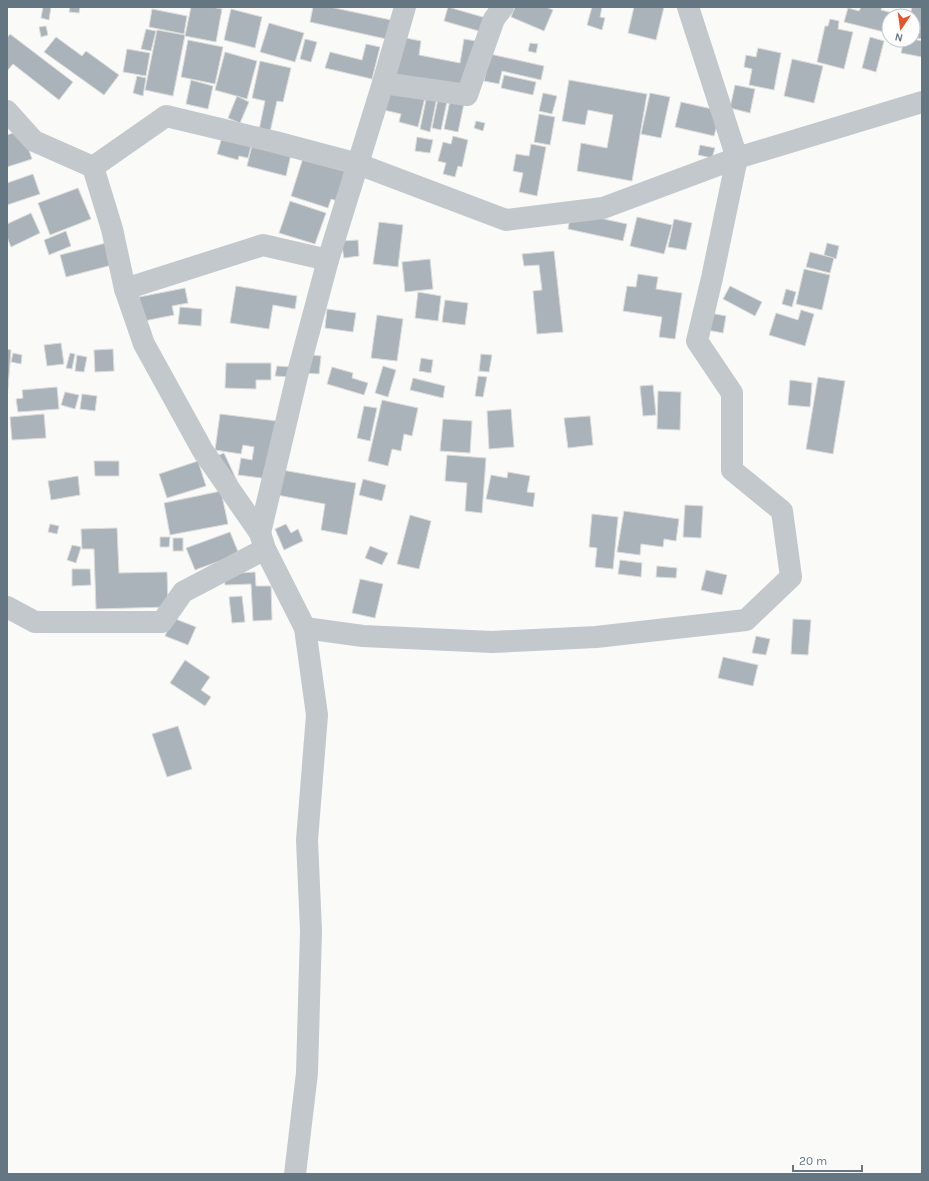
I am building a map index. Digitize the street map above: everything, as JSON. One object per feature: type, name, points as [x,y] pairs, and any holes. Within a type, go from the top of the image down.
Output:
[{"type":"street","points":[[384,83],[467,95],[494,20],[503,7]]},
{"type":"street","points":[[305,628],[363,636],[492,642],[596,637],[746,620],[791,577],[782,511],[732,470],[732,393],[697,341],[712,278],[736,158],[688,7]]},
{"type":"street","points":[[7,607],[36,622],[162,622],[183,592],[262,541],[297,376],[328,260],[384,83],[399,9]]},
{"type":"street","points":[[93,167],[166,116],[275,142],[358,164],[506,220],[603,208],[736,158],[922,102]]},
{"type":"street","points":[[7,111],[34,141],[93,167],[112,229],[125,289],[144,344],[203,451],[262,541],[305,628],[317,715],[307,840],[311,931],[307,1073],[295,1174]]},
{"type":"street","points":[[125,289],[263,245],[328,260]]},
{"type":"building","points":[[43,7],[51,7],[49,20],[41,18]]},
{"type":"building","points":[[70,7],[80,7],[79,13],[69,12]]},
{"type":"building","points":[[191,7],[212,7],[222,9],[216,42],[185,36]]},
{"type":"building","points":[[313,7],[330,7],[391,20],[386,39],[310,22]]},
{"type":"building","points":[[448,7],[486,18],[482,32],[444,21]]},
{"type":"building","points":[[515,7],[546,7],[553,10],[544,31],[511,17]]},
{"type":"building","points":[[592,7],[602,7],[600,17],[605,18],[602,30],[587,25]]},
{"type":"building","points":[[634,7],[664,7],[656,40],[628,33]]},
{"type":"building","points":[[861,7],[882,7],[881,31],[844,22],[848,8],[859,11]]},
{"type":"building","points":[[922,7],[922,39],[921,8],[912,8]]},
{"type":"building","points":[[152,9],[187,16],[184,34],[149,27]]},
{"type":"building","points":[[231,9],[262,17],[255,48],[224,40]]},
{"type":"building","points":[[830,19],[839,21],[838,29],[853,32],[844,69],[817,62],[825,26],[828,26]]},
{"type":"building","points":[[269,23],[304,33],[295,62],[260,52]]},
{"type":"building","points":[[46,26],[48,35],[41,37],[39,27]]},
{"type":"building","points":[[146,29],[156,31],[151,51],[141,49]]},
{"type":"building","points":[[157,30],[185,35],[173,96],[145,90]]},
{"type":"building","points":[[10,34],[73,82],[59,100],[13,64],[7,71],[7,38]]},
{"type":"building","points":[[56,37],[82,56],[86,51],[119,75],[104,95],[44,52]]},
{"type":"building","points":[[401,37],[421,41],[419,55],[460,63],[464,39],[476,41],[467,90],[394,76]]},
{"type":"building","points":[[870,37],[881,40],[882,48],[876,72],[862,68]]},
{"type":"building","points":[[305,39],[317,42],[311,62],[300,59]]},
{"type":"building","points":[[188,40],[223,47],[215,84],[181,77]]},
{"type":"building","points":[[922,41],[922,57],[901,53],[902,48],[921,48]]},
{"type":"building","points":[[530,43],[538,44],[536,53],[528,51]]},
{"type":"building","points":[[366,44],[380,47],[372,79],[325,68],[330,52],[362,60]]},
{"type":"building","points":[[758,48],[781,53],[774,90],[749,85],[752,69],[744,67],[746,55],[756,57]]},
{"type":"building","points":[[127,49],[150,53],[146,76],[123,72]]},
{"type":"building","points":[[225,52],[257,61],[247,99],[215,90]]},
{"type":"building","points":[[490,54],[544,66],[541,80],[502,71],[499,84],[484,81]]},
{"type":"building","points":[[792,59],[823,66],[814,103],[784,96]]},
{"type":"building","points":[[260,61],[291,68],[283,102],[277,101],[270,132],[259,130],[265,101],[252,98]]},
{"type":"building","points":[[504,75],[536,82],[533,95],[501,88]]},
{"type":"building","points":[[137,76],[146,78],[143,96],[133,93]]},
{"type":"building","points":[[191,80],[213,86],[208,109],[186,104]]},
{"type":"building","points":[[569,80],[647,94],[632,181],[577,171],[581,143],[607,148],[613,115],[588,110],[585,125],[562,121]]},
{"type":"building","points":[[389,85],[426,93],[418,127],[399,122],[401,114],[384,110]]},
{"type":"building","points":[[735,85],[755,89],[750,113],[730,108]]},
{"type":"building","points":[[428,90],[438,92],[430,132],[420,129]]},
{"type":"building","points":[[543,93],[557,96],[552,114],[539,111]]},
{"type":"building","points":[[650,93],[670,97],[661,138],[641,134]]},
{"type":"building","points":[[439,94],[448,97],[441,130],[432,128]]},
{"type":"building","points":[[237,96],[249,102],[240,123],[228,118]]},
{"type":"building","points":[[451,96],[465,99],[458,132],[444,129]]},
{"type":"building","points":[[681,102],[721,111],[714,136],[675,127]]},
{"type":"building","points":[[539,114],[555,117],[550,145],[534,142]]},
{"type":"building","points":[[476,121],[485,123],[483,131],[474,128]]},
{"type":"building","points":[[22,130],[32,159],[7,167],[7,135]]},
{"type":"building","points":[[223,134],[252,142],[248,158],[239,156],[238,160],[217,154]]},
{"type":"building","points":[[453,136],[468,140],[462,167],[458,166],[455,177],[443,174],[446,163],[438,161],[443,142],[451,144]]},
{"type":"building","points":[[417,137],[433,140],[430,153],[415,151]]},
{"type":"building","points":[[253,141],[292,150],[286,176],[247,166]]},
{"type":"building","points":[[531,144],[546,147],[537,196],[519,192],[523,173],[513,171],[516,154],[529,156]]},
{"type":"building","points":[[700,145],[715,148],[712,158],[698,155]]},
{"type":"building","points":[[304,155],[347,169],[337,201],[331,199],[328,208],[291,196]]},
{"type":"building","points":[[33,174],[40,194],[7,205],[7,183]]},
{"type":"building","points":[[78,188],[91,219],[50,235],[38,203]]},
{"type":"building","points":[[290,201],[326,213],[315,244],[279,233]]},
{"type":"building","points":[[31,213],[40,233],[11,247],[7,237],[7,224]]},
{"type":"building","points":[[585,215],[627,224],[623,241],[568,229],[570,218]]},
{"type":"building","points":[[637,217],[672,225],[664,254],[630,246]]},
{"type":"building","points":[[674,219],[692,223],[686,250],[668,247]]},
{"type":"building","points":[[379,222],[403,225],[398,267],[373,264]]},
{"type":"building","points":[[66,231],[71,246],[49,255],[44,240]]},
{"type":"building","points":[[358,240],[359,256],[344,258],[341,241]]},
{"type":"building","points":[[106,243],[112,265],[66,277],[60,255]]},
{"type":"building","points":[[827,243],[839,246],[836,259],[824,255]]},
{"type":"building","points":[[554,251],[563,332],[537,334],[533,291],[542,290],[539,265],[524,266],[522,254]]},
{"type":"building","points":[[810,252],[834,258],[830,273],[806,267]]},
{"type":"building","points":[[430,259],[433,289],[405,292],[402,262]]},
{"type":"building","points":[[804,269],[830,275],[822,310],[796,304]]},
{"type":"building","points":[[638,274],[658,277],[656,289],[682,293],[675,339],[659,337],[662,317],[623,311],[627,286],[636,287]]},
{"type":"building","points":[[236,286],[297,296],[295,309],[273,305],[269,329],[230,323]]},
{"type":"building","points":[[730,286],[762,302],[755,316],[723,299]]},
{"type":"building","points":[[185,288],[188,303],[172,306],[174,315],[144,321],[139,297]]},
{"type":"building","points":[[786,289],[796,292],[792,307],[782,304]]},
{"type":"building","points":[[418,292],[441,296],[438,321],[415,318]]},
{"type":"building","points":[[445,300],[468,303],[465,325],[442,322]]},
{"type":"building","points":[[180,307],[202,309],[201,326],[178,324]]},
{"type":"building","points":[[327,309],[356,313],[353,332],[325,328]]},
{"type":"building","points":[[801,310],[814,314],[805,346],[769,335],[776,313],[798,320]]},
{"type":"building","points":[[710,313],[726,316],[723,333],[707,330]]},
{"type":"building","points":[[377,315],[403,319],[397,361],[371,358]]},
{"type":"building","points":[[61,343],[64,364],[47,366],[44,345]]},
{"type":"building","points":[[7,349],[11,350],[7,400]]},
{"type":"building","points":[[113,349],[114,371],[95,372],[94,350]]},
{"type":"building","points":[[13,353],[22,355],[21,364],[11,362]]},
{"type":"building","points":[[70,353],[75,354],[72,369],[66,368]]},
{"type":"building","points":[[305,354],[321,356],[319,374],[302,373]]},
{"type":"building","points":[[481,354],[492,355],[489,372],[479,371]]},
{"type":"building","points":[[77,355],[87,357],[84,372],[75,371]]},
{"type":"building","points":[[421,358],[433,360],[431,373],[419,371]]},
{"type":"building","points":[[226,363],[271,363],[271,380],[256,380],[256,389],[225,388]]},
{"type":"building","points":[[277,366],[291,367],[290,377],[275,376]]},
{"type":"building","points":[[383,366],[396,370],[388,397],[375,393]]},
{"type":"building","points":[[332,367],[353,373],[352,378],[368,383],[364,395],[327,384]]},
{"type":"building","points":[[478,376],[487,377],[483,397],[475,396]]},
{"type":"building","points":[[818,377],[845,381],[833,454],[806,449]]},
{"type":"building","points":[[413,378],[445,386],[443,398],[410,390]]},
{"type":"building","points":[[790,380],[812,383],[810,407],[788,405]]},
{"type":"building","points":[[653,385],[656,415],[643,416],[640,386]]},
{"type":"building","points":[[57,387],[59,409],[18,412],[16,399],[23,398],[22,390]]},
{"type":"building","points":[[658,391],[681,392],[680,430],[657,429]]},
{"type":"building","points":[[65,392],[79,395],[75,409],[61,405]]},
{"type":"building","points":[[82,394],[97,396],[95,411],[80,409]]},
{"type":"building","points":[[382,400],[418,408],[412,436],[404,434],[401,451],[392,449],[388,466],[368,461]]},
{"type":"building","points":[[364,406],[377,408],[370,441],[357,438]]},
{"type":"building","points":[[511,409],[514,447],[489,449],[487,411]]},
{"type":"building","points":[[44,414],[46,438],[12,440],[10,417]]},
{"type":"building","points":[[220,414],[277,421],[269,479],[238,475],[241,458],[252,460],[254,447],[243,445],[241,454],[215,450]]},
{"type":"building","points":[[590,416],[593,445],[568,448],[564,418]]},
{"type":"building","points":[[443,419],[472,421],[470,453],[440,451]]},
{"type":"building","points":[[224,453],[237,481],[214,457]]},
{"type":"building","points":[[447,455],[486,458],[482,513],[465,511],[467,483],[445,481]]},
{"type":"building","points":[[94,461],[119,461],[119,476],[95,476]]},
{"type":"building","points":[[198,461],[206,486],[167,498],[159,474]]},
{"type":"building","points":[[282,470],[356,483],[347,535],[321,530],[325,504],[277,495]]},
{"type":"building","points":[[508,472],[530,476],[527,492],[535,493],[533,507],[486,499],[491,475],[507,478]]},
{"type":"building","points":[[78,476],[80,495],[51,500],[48,481]]},
{"type":"building","points":[[363,479],[386,485],[382,501],[359,495]]},
{"type":"building","points":[[221,491],[228,524],[170,535],[164,503]]},
{"type":"building","points":[[685,505],[703,506],[701,538],[683,537]]},
{"type":"building","points":[[624,511],[679,519],[676,541],[664,539],[663,547],[641,544],[640,555],[617,552]]},
{"type":"building","points":[[592,514],[618,517],[613,569],[595,567],[597,548],[589,547]]},
{"type":"building","points":[[410,515],[431,521],[419,569],[397,564]]},
{"type":"building","points":[[50,524],[59,526],[57,534],[48,532]]},
{"type":"building","points":[[286,524],[291,533],[298,529],[303,541],[284,550],[275,529]]},
{"type":"building","points":[[117,528],[119,573],[167,572],[168,607],[96,609],[94,549],[82,549],[81,529]]},
{"type":"building","points":[[230,532],[239,554],[195,570],[186,548]]},
{"type":"building","points":[[160,537],[170,537],[169,547],[160,547]]},
{"type":"building","points":[[173,538],[183,538],[183,551],[173,551]]},
{"type":"building","points":[[72,545],[81,547],[76,563],[67,560]]},
{"type":"building","points":[[370,546],[388,553],[382,565],[365,558]]},
{"type":"building","points":[[620,560],[642,563],[641,577],[618,574]]},
{"type":"building","points":[[657,566],[677,568],[676,578],[656,577]]},
{"type":"building","points":[[72,569],[90,569],[91,585],[72,586]]},
{"type":"building","points":[[706,570],[727,575],[722,595],[701,590]]},
{"type":"building","points":[[255,572],[256,586],[271,586],[272,620],[253,621],[251,584],[225,585],[224,574]]},
{"type":"building","points":[[360,579],[383,584],[375,618],[352,613]]},
{"type":"building","points":[[242,596],[245,622],[232,623],[229,597]]},
{"type":"building","points":[[173,618],[196,627],[188,645],[165,636]]},
{"type":"building","points":[[793,619],[811,620],[808,655],[791,654]]},
{"type":"building","points":[[756,636],[770,639],[766,655],[752,653]]},
{"type":"building","points":[[723,657],[758,665],[753,686],[718,678]]},
{"type":"building","points":[[185,660],[210,677],[201,690],[211,697],[205,706],[170,683]]},
{"type":"building","points":[[178,726],[192,769],[167,777],[152,734]]}]
